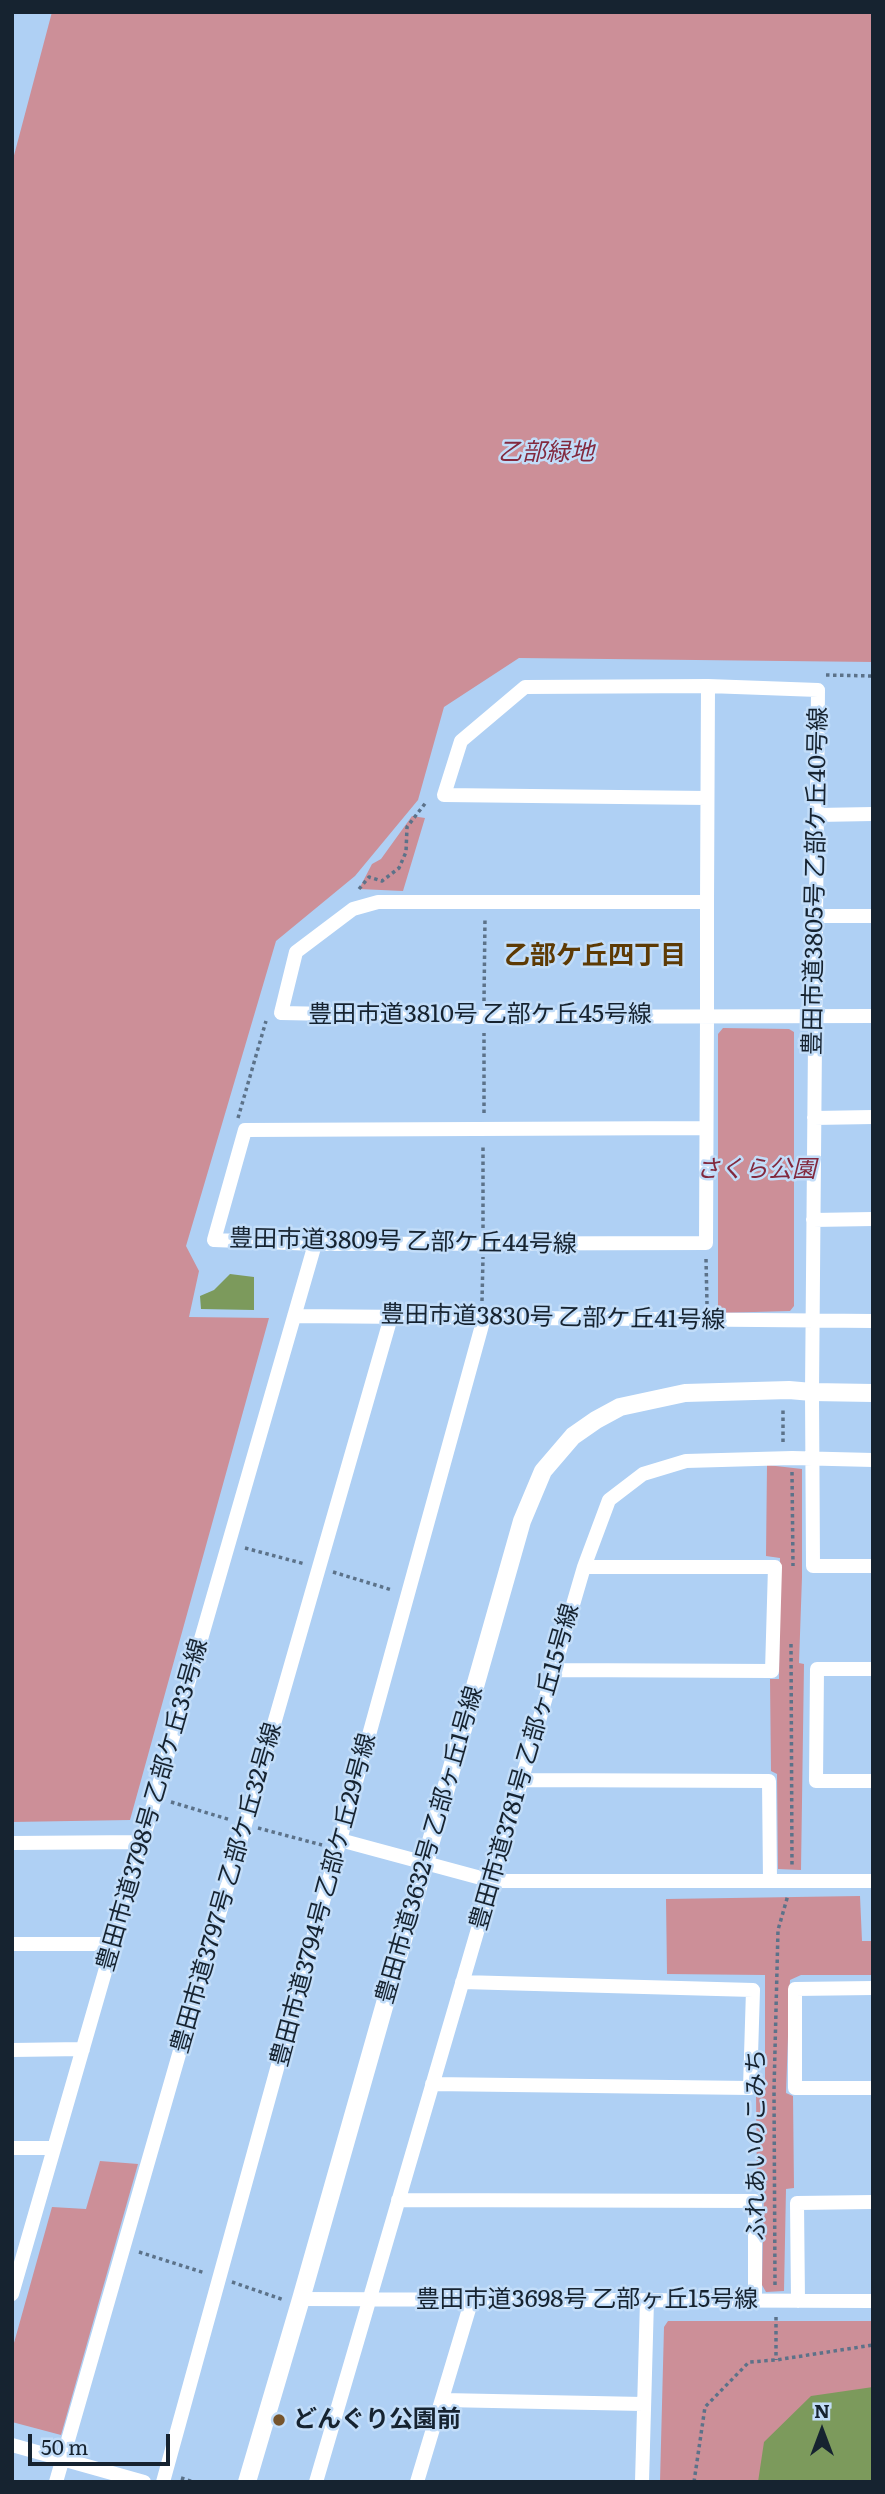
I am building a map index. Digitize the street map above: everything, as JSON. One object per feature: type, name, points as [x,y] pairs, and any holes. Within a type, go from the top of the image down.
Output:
[{"type":"street","points":[[706,1243],[708,686]]},
{"type":"street","name":"豊田市道3805号 乙部ケ丘40号線","points":[[707,798],[444,795],[461,741],[526,687],[708,686],[818,690],[812,1321],[813,1566]]},
{"type":"street","points":[[817,816],[873,814]]},
{"type":"street","name":"豊田市道3810号 乙部ケ丘45号線","points":[[707,902],[378,902],[353,908],[296,952],[281,1013],[484,1017],[873,1016]]},
{"type":"street","points":[[816,916],[873,916]]},
{"type":"street","points":[[814,1118],[873,1117]]},
{"type":"street","name":"豊田市道3809号 乙部ケ丘44号線","points":[[706,1128],[245,1130],[214,1240],[315,1244],[706,1243]]},
{"type":"street","points":[[813,1220],[873,1219]]},
{"type":"street","name":"豊田市道3798号 乙部ケ丘33号線","points":[[12,2294],[17,2261],[54,2148],[315,1244]]},
{"type":"street","name":"豊田市道3830号 乙部ケ丘41号線","points":[[294,1316],[873,1321]]},
{"type":"street","name":"豊田市道3797号 乙部ケ丘32号線","points":[[56,2482],[391,1317]]},
{"type":"street","name":"豊田市道3794号 乙部ケ丘29号線","points":[[163,2482],[484,1318]]},
{"type":"street","points":[[812,1392],[873,1392]]},
{"type":"street","name":"豊田市道3632号 乙部ヶ丘1号線","points":[[247,2482],[293,2300],[425,1863],[522,1521],[543,1471],[573,1436],[620,1407],[685,1393],[786,1397],[812,1392]]},
{"type":"street","name":"豊田市道3781号 乙部ヶ丘15号線","points":[[316,2482],[584,1567],[609,1500],[643,1474],[686,1461],[787,1458],[873,1460]]},
{"type":"street","points":[[813,1566],[873,1566]]},
{"type":"street","points":[[554,1670],[772,1671],[775,1567],[584,1567]]},
{"type":"street","points":[[873,1669],[817,1669],[816,1781],[873,1781]]},
{"type":"street","points":[[522,1780],[769,1781],[770,1881]]},
{"type":"street","points":[[12,1843],[142,1842]]},
{"type":"street","points":[[339,1844],[492,1881],[873,1881]]},
{"type":"street","points":[[12,1944],[113,1944]]},
{"type":"street","points":[[432,2084],[750,2088],[753,1990],[462,1982]]},
{"type":"street","points":[[873,1988],[795,1989],[795,2088],[873,2088]]},
{"type":"street","points":[[12,2050],[83,2049]]},
{"type":"street","points":[[12,2148],[54,2148]]},
{"type":"street","points":[[398,2200],[755,2201],[755,2301]]},
{"type":"street","points":[[798,2301],[797,2203],[873,2202]]},
{"type":"street","points":[[417,2482],[472,2299]]},
{"type":"street","name":"豊田市道3698号 乙部ヶ丘15号線","points":[[293,2300],[873,2301]]},
{"type":"street","points":[[642,2482],[647,2300]]},
{"type":"street","points":[[443,2400],[643,2404]]},
{"type":"street","points":[[12,2445],[144,2482]]},
{"type":"path","points":[[818,675],[873,676]]},
{"type":"path","points":[[359,889],[369,877],[383,881],[399,868],[406,852],[407,827],[427,801]]},
{"type":"path","points":[[482,1301],[485,902]]},
{"type":"path","points":[[236,1124],[268,1015]]},
{"type":"path","points":[[706,1243],[707,1320]]},
{"type":"path","points":[[786,1397],[793,1567]]},
{"type":"path","points":[[228,1544],[408,1595]]},
{"type":"path","points":[[775,1567],[813,1566]]},
{"type":"path","name":"ふれあいのこみち","points":[[776,2360],[776,1990],[778,1930],[793,1881],[791,1644]]},
{"type":"path","points":[[772,1671],[817,1669]]},
{"type":"path","points":[[769,1781],[792,1782]]},
{"type":"path","points":[[155,1798],[245,1825],[339,1844]]},
{"type":"path","points":[[750,2088],[795,2088]]},
{"type":"path","points":[[755,2201],[797,2203]]},
{"type":"path","points":[[124,2247],[293,2300]]},
{"type":"path","points":[[694,2482],[705,2407],[750,2362],[873,2345]]},
{"type":"green space","name":"乙部緑地","points":[[52,12],[873,12],[873,662],[519,658],[444,707],[418,800],[355,876],[276,941],[186,1246],[199,1271],[189,1317],[269,1318],[130,1820],[12,1822],[12,163]]},
{"type":"green space","points":[[412,816],[425,818],[403,891],[359,889],[372,864],[381,859]]},
{"type":"green space","name":"さくら公園","points":[[723,1028],[789,1029],[794,1032],[794,1306],[790,1311],[718,1313],[718,1034]]},
{"type":"green space","points":[[767,1465],[802,1469],[799,1663],[804,1664],[801,1870],[778,1869],[777,1774],[771,1771],[770,1679],[779,1679],[780,1558],[766,1556]]},
{"type":"green space","points":[[860,1896],[862,1941],[873,1941],[873,1975],[801,1975],[790,1980],[786,2093],[793,2096],[794,2188],[786,2189],[784,2291],[766,2292],[762,2285],[764,2189],[757,2184],[756,2093],[765,2096],[765,1975],[667,1974],[666,1899]]},
{"type":"green space","points":[[100,2161],[138,2164],[61,2435],[12,2422],[12,2350],[52,2207],[86,2209]]},
{"type":"green space","points":[[668,2321],[873,2321],[873,2482],[660,2482],[664,2327]]},
{"type":"shaded area","points":[[230,1274],[254,1277],[254,1310],[201,1309],[200,1296],[214,1290]]},
{"type":"shaded area","points":[[873,2387],[873,2482],[758,2482],[764,2442],[811,2396]]},
{"type":"place","name":"どんぐり公園前","points":[[279,2420]]},
{"type":"district","name":"乙部ケ丘四丁目","points":[[595,956]]}]
